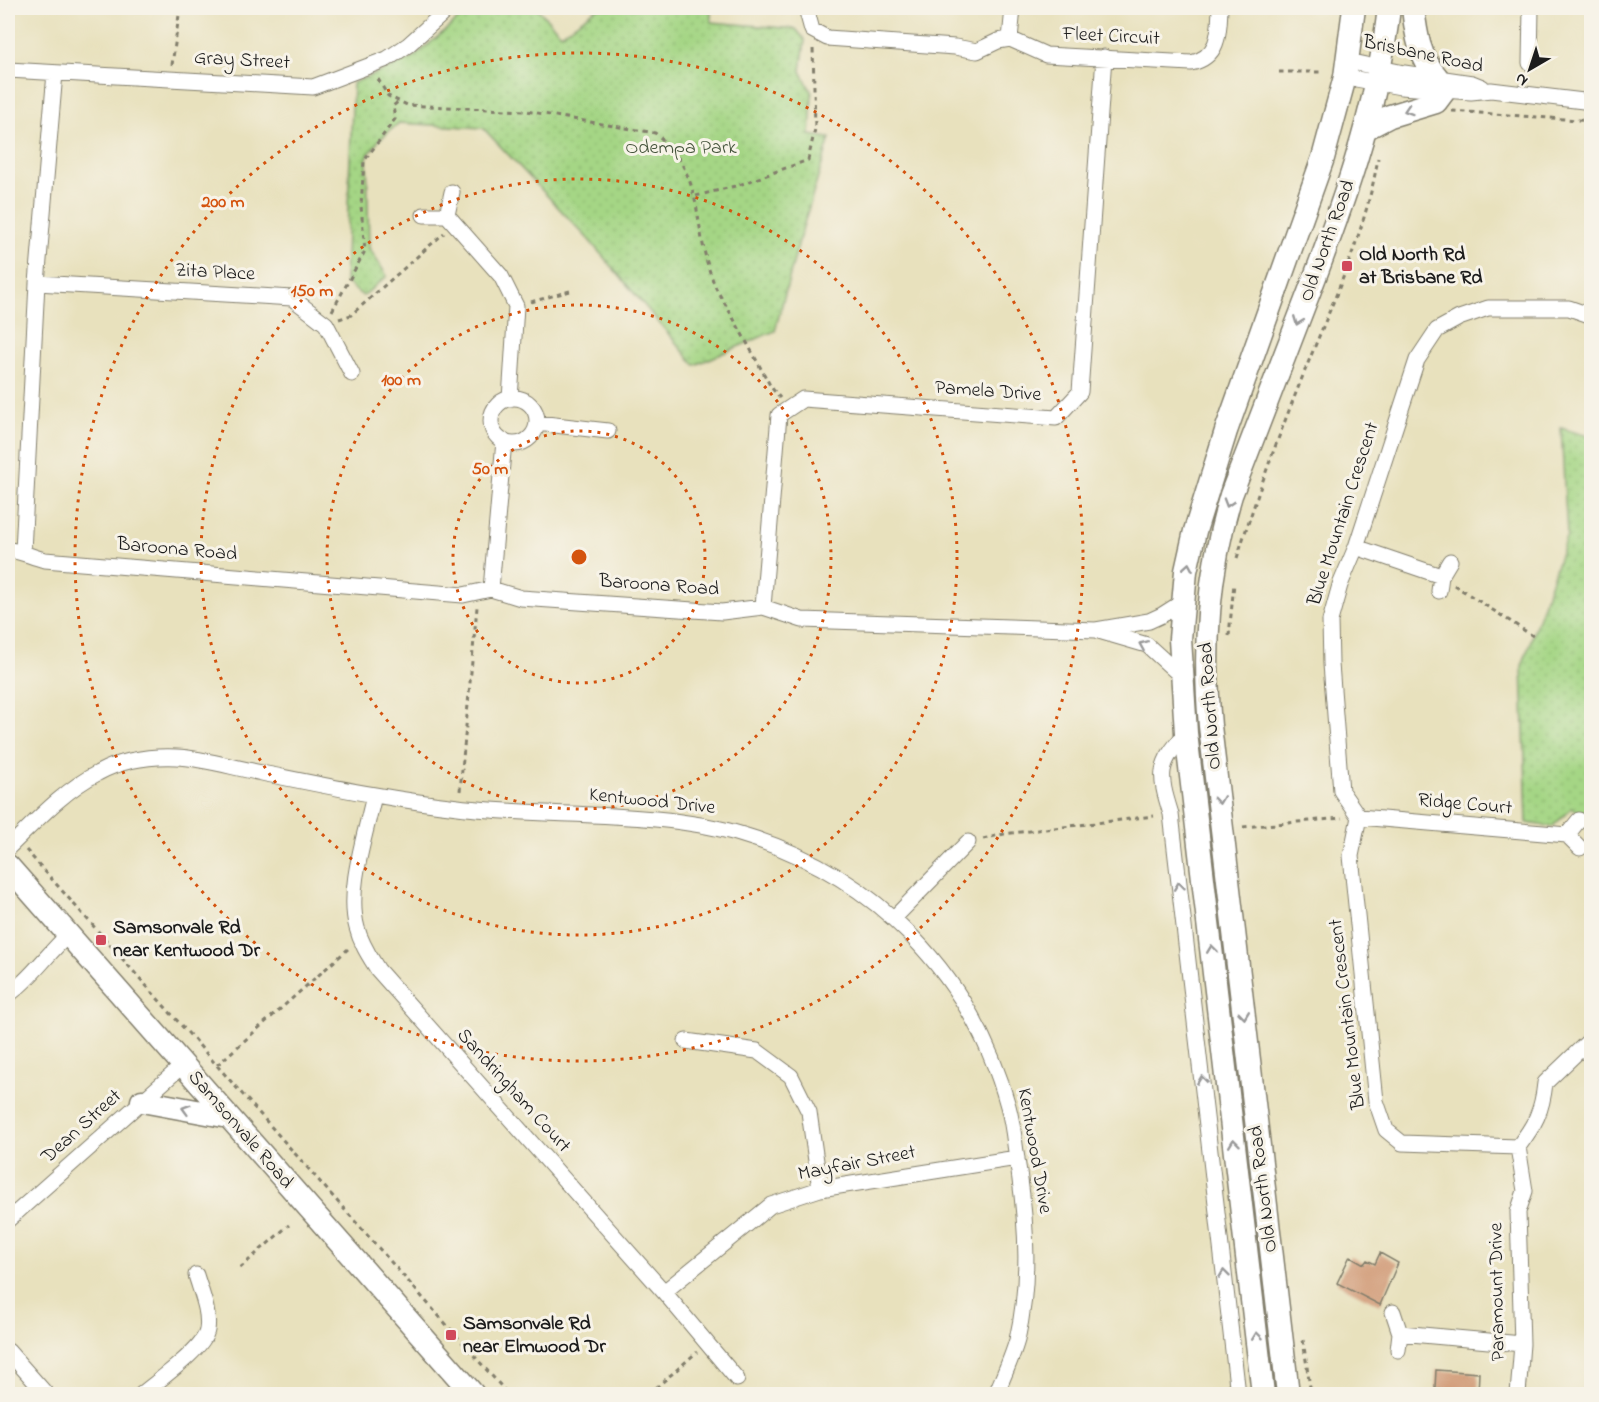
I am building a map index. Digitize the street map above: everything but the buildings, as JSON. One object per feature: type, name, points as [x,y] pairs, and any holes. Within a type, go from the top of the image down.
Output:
[{"type":"main road","name":"Old North Road","points":[[1263,1395],[1186,733],[1181,676],[1184,601],[1186,571],[1208,485],[1323,158],[1339,70],[1354,8]]},
{"type":"main road","name":"Old North Road","points":[[1288,1395],[1210,726],[1206,686],[1207,611],[1218,538],[1231,495],[1335,227],[1367,128],[1379,76],[1389,8]]},
{"type":"main road","points":[[1367,128],[1390,116],[1436,102],[1441,84],[1427,66],[1420,51],[1413,8]]},
{"type":"main road","name":"Samsonvale Road","points":[[8,866],[473,1395]]},
{"type":"main road","points":[[142,1101],[229,1117]]},
{"type":"street","name":"Gray Street","points":[[8,70],[313,87],[387,59],[408,45],[450,8]]},
{"type":"street","points":[[806,8],[809,25],[818,35],[827,38],[955,47],[977,51],[998,41],[1010,39],[1013,8]]},
{"type":"street","name":"Fleet Circuit","points":[[1010,39],[1046,55],[1191,63],[1201,60],[1218,40],[1220,8]]},
{"type":"street","points":[[1530,63],[1531,8]]},
{"type":"street","name":"Pamela Drive","points":[[788,408],[803,399],[1056,418],[1080,392],[1104,57]]},
{"type":"street","name":"Brisbane Road","points":[[1339,70],[1441,84],[1472,82],[1491,90],[1592,102]]},
{"type":"street","points":[[15,551],[56,74]]},
{"type":"street","points":[[451,219],[452,192]]},
{"type":"street","points":[[424,215],[451,219],[501,276],[516,306],[510,399]]},
{"type":"street","name":"Zita Place","points":[[37,283],[292,298],[326,324],[352,374]]},
{"type":"street","name":"Blue Mountain Crescent","points":[[1518,1147],[1402,1143],[1386,1130],[1376,1101],[1351,856],[1359,817],[1341,790],[1330,621],[1340,585],[1356,547],[1417,360],[1437,330],[1459,318],[1488,308],[1569,308],[1592,316]]},
{"type":"street","points":[[515,397],[532,405],[537,423],[529,439],[512,444],[496,436],[490,419],[498,403],[510,399],[515,397]]},
{"type":"street","points":[[762,607],[779,415],[788,408]]},
{"type":"street","points":[[537,423],[608,431]]},
{"type":"street","points":[[484,591],[504,441]]},
{"type":"street","points":[[1356,547],[1440,584],[1450,561]]},
{"type":"street","name":"Baroona Road","points":[[15,551],[45,560],[463,595],[484,591],[521,598],[722,612],[762,607],[802,620],[1096,630],[1149,621],[1184,601]]},
{"type":"street","name":"Baroona Road","points":[[1096,630],[1148,645],[1181,676]]},
{"type":"street","name":"Old North Road","points":[[1186,733],[1164,760],[1164,789],[1171,814],[1238,1395]]},
{"type":"street","name":"Kentwood Drive","points":[[12,844],[54,804],[97,773],[136,758],[178,757],[374,795],[459,807],[679,822],[741,834],[803,857],[860,889],[895,917],[931,958],[966,1005],[992,1056],[1009,1109],[1027,1227],[1026,1286],[1016,1342],[996,1395]]},
{"type":"street","name":"Sandringham Court","points":[[374,795],[352,899],[356,928],[378,970],[664,1292],[737,1378]]},
{"type":"street","name":"Ridge Court","points":[[1359,817],[1567,835]]},
{"type":"street","points":[[1579,820],[1567,835],[1580,849]]},
{"type":"street","points":[[895,917],[968,842]]},
{"type":"street","points":[[8,995],[20,986],[45,956],[68,935]]},
{"type":"street","points":[[1518,1147],[1533,1126],[1542,1107],[1545,1083],[1592,1038]]},
{"type":"street","points":[[686,1041],[757,1051],[791,1076],[809,1112],[820,1189]]},
{"type":"street","name":"Dean Street","points":[[8,1220],[183,1065]]},
{"type":"street","name":"Paramount Drive","points":[[1518,1147],[1525,1191],[1518,1212],[1522,1344],[1518,1395]]},
{"type":"street","name":"Mayfair Street","points":[[664,1292],[771,1205],[820,1189],[1017,1158]]},
{"type":"street","points":[[142,1395],[198,1347],[207,1331],[208,1317],[196,1275]]},
{"type":"street","points":[[1393,1312],[1400,1333],[1398,1350]]},
{"type":"street","points":[[1400,1333],[1522,1344]]},
{"type":"street","points":[[8,1351],[46,1395]]},
{"type":"path","points":[[170,78],[180,8]]},
{"type":"path","points":[[696,196],[739,185],[808,160],[815,129],[811,52],[818,35]]},
{"type":"path","points":[[1279,72],[1339,70]]},
{"type":"path","points":[[378,79],[388,96],[407,105],[526,111],[655,133],[670,145],[696,196],[702,239],[712,279],[771,387],[788,408]]},
{"type":"path","points":[[326,324],[365,251],[361,206],[364,161],[395,119],[393,106],[399,101]]},
{"type":"path","points":[[1441,113],[1452,111],[1592,122]]},
{"type":"path","points":[[1235,566],[1252,508],[1301,378],[1354,252],[1371,200],[1380,149]]},
{"type":"path","points":[[326,324],[351,315],[451,219]]},
{"type":"path","points":[[516,306],[570,291]]},
{"type":"path","points":[[1228,646],[1234,577]]},
{"type":"path","points":[[1440,584],[1533,636]]},
{"type":"path","points":[[459,807],[484,591]]},
{"type":"path","points":[[968,842],[1004,834],[1171,814]]},
{"type":"path","points":[[1241,817],[1242,827],[1359,817]]},
{"type":"path","points":[[12,844],[217,1065],[508,1395]]},
{"type":"path","points":[[217,1065],[348,949],[351,954]]},
{"type":"path","points":[[240,1268],[289,1225]]},
{"type":"path","points":[[1303,1338],[1311,1395]]},
{"type":"path","points":[[648,1395],[708,1343]]},
{"type":"green space","name":"Odempa Park","points":[[472,8],[537,8],[561,34],[598,8],[711,8],[711,22],[796,29],[805,40],[801,71],[812,93],[810,135],[830,138],[775,331],[695,365],[589,240],[483,128],[399,123],[379,140],[367,157],[369,248],[387,276],[363,296],[345,282],[353,83],[411,59]]},
{"type":"green space","points":[[1561,428],[1591,437],[1591,821],[1572,808],[1552,827],[1527,823],[1522,666],[1567,535]]},
{"type":"place","name":"Old North Rd at Brisbane Rd","points":[[1347,266]]},
{"type":"place","name":"Samsonvale Rd near Kentwood Dr","points":[[101,940]]},
{"type":"place","name":"Samsonvale Rd near Elmwood Dr","points":[[451,1335]]}]
